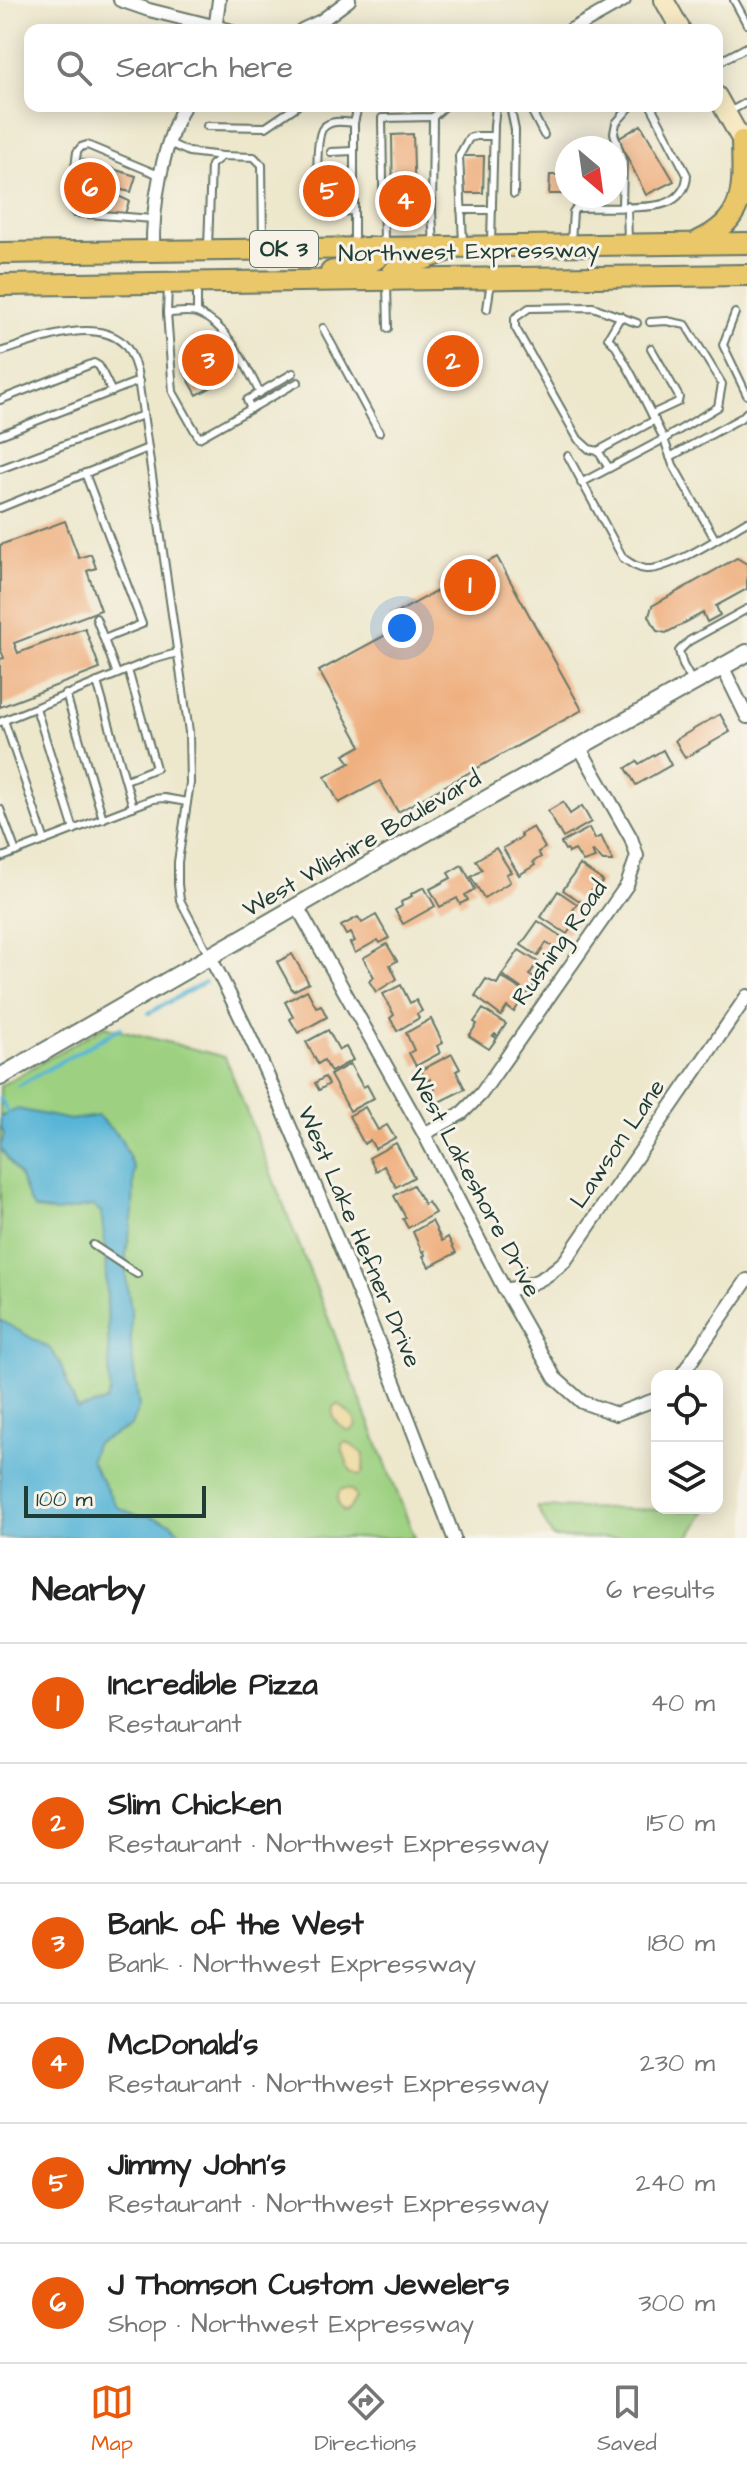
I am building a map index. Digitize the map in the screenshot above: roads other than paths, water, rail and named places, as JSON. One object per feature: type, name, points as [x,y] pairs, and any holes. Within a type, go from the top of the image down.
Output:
[{"type":"highway","points":[[693,243],[722,228],[736,213],[742,194],[744,146]]},
{"type":"highway","name":"Northwest Expressway","points":[[0,253],[747,243]]},
{"type":"highway","points":[[387,280],[396,269],[463,246]]},
{"type":"highway","points":[[300,280],[370,264],[381,256],[385,248]]},
{"type":"highway","name":"Northwest Expressway","points":[[0,285],[747,275]]},
{"type":"main road","points":[[723,107],[744,146]]},
{"type":"street","points":[[120,0],[201,24]]},
{"type":"street","points":[[216,24],[219,0]]},
{"type":"street","points":[[315,24],[349,0]]},
{"type":"street","points":[[582,24],[624,0]]},
{"type":"street","points":[[153,251],[153,219],[178,112]]},
{"type":"street","name":"West Wilshire Boulevard","points":[[0,1077],[747,653]]},
{"type":"street","points":[[722,666],[747,717]]},
{"type":"street","name":"Rushing Road","points":[[424,1134],[462,1113],[481,1094],[627,885],[637,856],[631,838],[580,748]]},
{"type":"street","name":"West Lakeshore Drive","points":[[298,908],[555,1378],[582,1402],[616,1414],[651,1401]]},
{"type":"street","name":"West Lake Hefner Drive","points":[[210,957],[261,1059],[322,1204],[392,1373],[454,1538]]},
{"type":"street","name":"Lawson Lane","points":[[505,1290],[530,1285],[548,1277],[565,1261],[747,996]]},
{"type":"street","points":[[685,1370],[747,1280]]},
{"type":"lane","points":[[734,0],[747,24]]},
{"type":"lane","points":[[723,60],[747,47]]},
{"type":"lane","points":[[726,113],[747,102]]},
{"type":"lane","points":[[207,126],[266,127],[288,112]]},
{"type":"lane","points":[[354,248],[357,112]]},
{"type":"lane","points":[[385,248],[382,118],[433,117],[438,112]]},
{"type":"lane","points":[[491,245],[495,112]]},
{"type":"lane","points":[[511,112],[515,130],[514,194]]},
{"type":"lane","points":[[532,112],[544,135]]},
{"type":"lane","points":[[614,136],[615,127],[626,112]]},
{"type":"lane","points":[[627,206],[666,203],[681,192],[688,180],[654,112]]},
{"type":"lane","points":[[433,117],[434,247]]},
{"type":"lane","points":[[354,123],[338,121],[327,125],[320,132],[318,149],[320,207],[334,212],[354,211]]},
{"type":"lane","points":[[463,246],[459,156],[469,138],[493,136]]},
{"type":"lane","points":[[169,143],[189,152],[254,157],[262,165],[263,250]]},
{"type":"lane","points":[[153,219],[75,213],[70,206],[77,152],[87,145],[161,175]]},
{"type":"lane","points":[[331,152],[354,151]]},
{"type":"lane","points":[[208,250],[211,165],[222,156]]},
{"type":"lane","points":[[571,245],[573,212],[575,209],[592,208]]},
{"type":"lane","points":[[625,208],[628,244]]},
{"type":"lane","points":[[461,210],[492,210]]},
{"type":"lane","points":[[384,215],[432,213]]},
{"type":"lane","points":[[487,309],[492,278]]},
{"type":"lane","points":[[387,280],[388,328]]},
{"type":"lane","points":[[168,282],[167,313],[173,392],[199,438],[298,382]]},
{"type":"lane","points":[[197,282],[197,313]]},
{"type":"lane","points":[[637,323],[593,307],[529,308],[515,318],[515,327],[578,439],[589,449],[598,451],[678,402],[679,397],[651,348]]},
{"type":"lane","points":[[167,313],[197,313],[214,325],[232,342],[260,393]]},
{"type":"lane","points":[[735,313],[723,345],[747,395]]},
{"type":"lane","points":[[621,316],[608,338],[654,417],[670,457],[715,539]]},
{"type":"lane","points":[[581,483],[718,407],[722,384],[686,325],[667,321],[650,322]]},
{"type":"lane","points":[[323,328],[379,432]]},
{"type":"lane","points":[[0,352],[84,331],[101,332],[125,345],[132,355],[139,381],[191,759],[178,862],[180,900],[210,957]]},
{"type":"lane","points":[[0,400],[94,363],[99,366],[112,392]]},
{"type":"lane","points":[[251,409],[247,400],[293,373]]},
{"type":"lane","points":[[0,435],[139,381]]},
{"type":"lane","points":[[670,457],[747,412]]},
{"type":"lane","points":[[0,469],[143,415]]},
{"type":"lane","points":[[0,508],[148,448]]},
{"type":"lane","points":[[598,451],[609,468]]},
{"type":"lane","points":[[568,456],[623,558],[635,566],[647,569],[664,567],[747,521]]},
{"type":"lane","points":[[85,473],[142,624],[104,639]]},
{"type":"lane","points":[[693,683],[679,651],[689,641],[747,609]]},
{"type":"lane","points":[[96,618],[117,674]]},
{"type":"lane","points":[[45,841],[2,721],[177,653]]},
{"type":"lane","points":[[126,780],[156,768],[128,670]]},
{"type":"lane","points":[[97,682],[133,807]]},
{"type":"lane","points":[[66,694],[103,819]]},
{"type":"lane","points":[[36,708],[74,830]]},
{"type":"lane","points":[[0,858],[153,799],[187,802]]},
{"type":"lane","points":[[0,809],[16,852]]},
{"type":"lane","points":[[93,1245],[137,1274]]},
{"type":"water","points":[[17,1109],[70,1120],[98,1116],[121,1139],[134,1168],[126,1278],[139,1407],[131,1426],[95,1444],[90,1460],[117,1507],[171,1523],[185,1538],[0,1538],[0,1320],[49,1348],[59,1361],[77,1409],[106,1402],[110,1393],[101,1212],[93,1206],[57,1212],[35,1209],[19,1175],[0,1148],[4,1134],[0,1117]]},
{"type":"waterway","points":[[149,1013],[205,982]]},
{"type":"waterway","points":[[18,1086],[121,1028]]},
{"type":"waterway","points":[[0,1098],[8,1113]]},
{"type":"place","name":"J Thomson Custom Jewelers","points":[[90,188]]},
{"type":"place","name":"Jimmy John's","points":[[329,191]]},
{"type":"place","name":"McDonald's","points":[[405,201]]},
{"type":"place","name":"Bank of the West","points":[[208,360]]},
{"type":"place","name":"Slim Chicken","points":[[453,361]]},
{"type":"place","name":"Incredible Pizza","points":[[470,585]]}]
